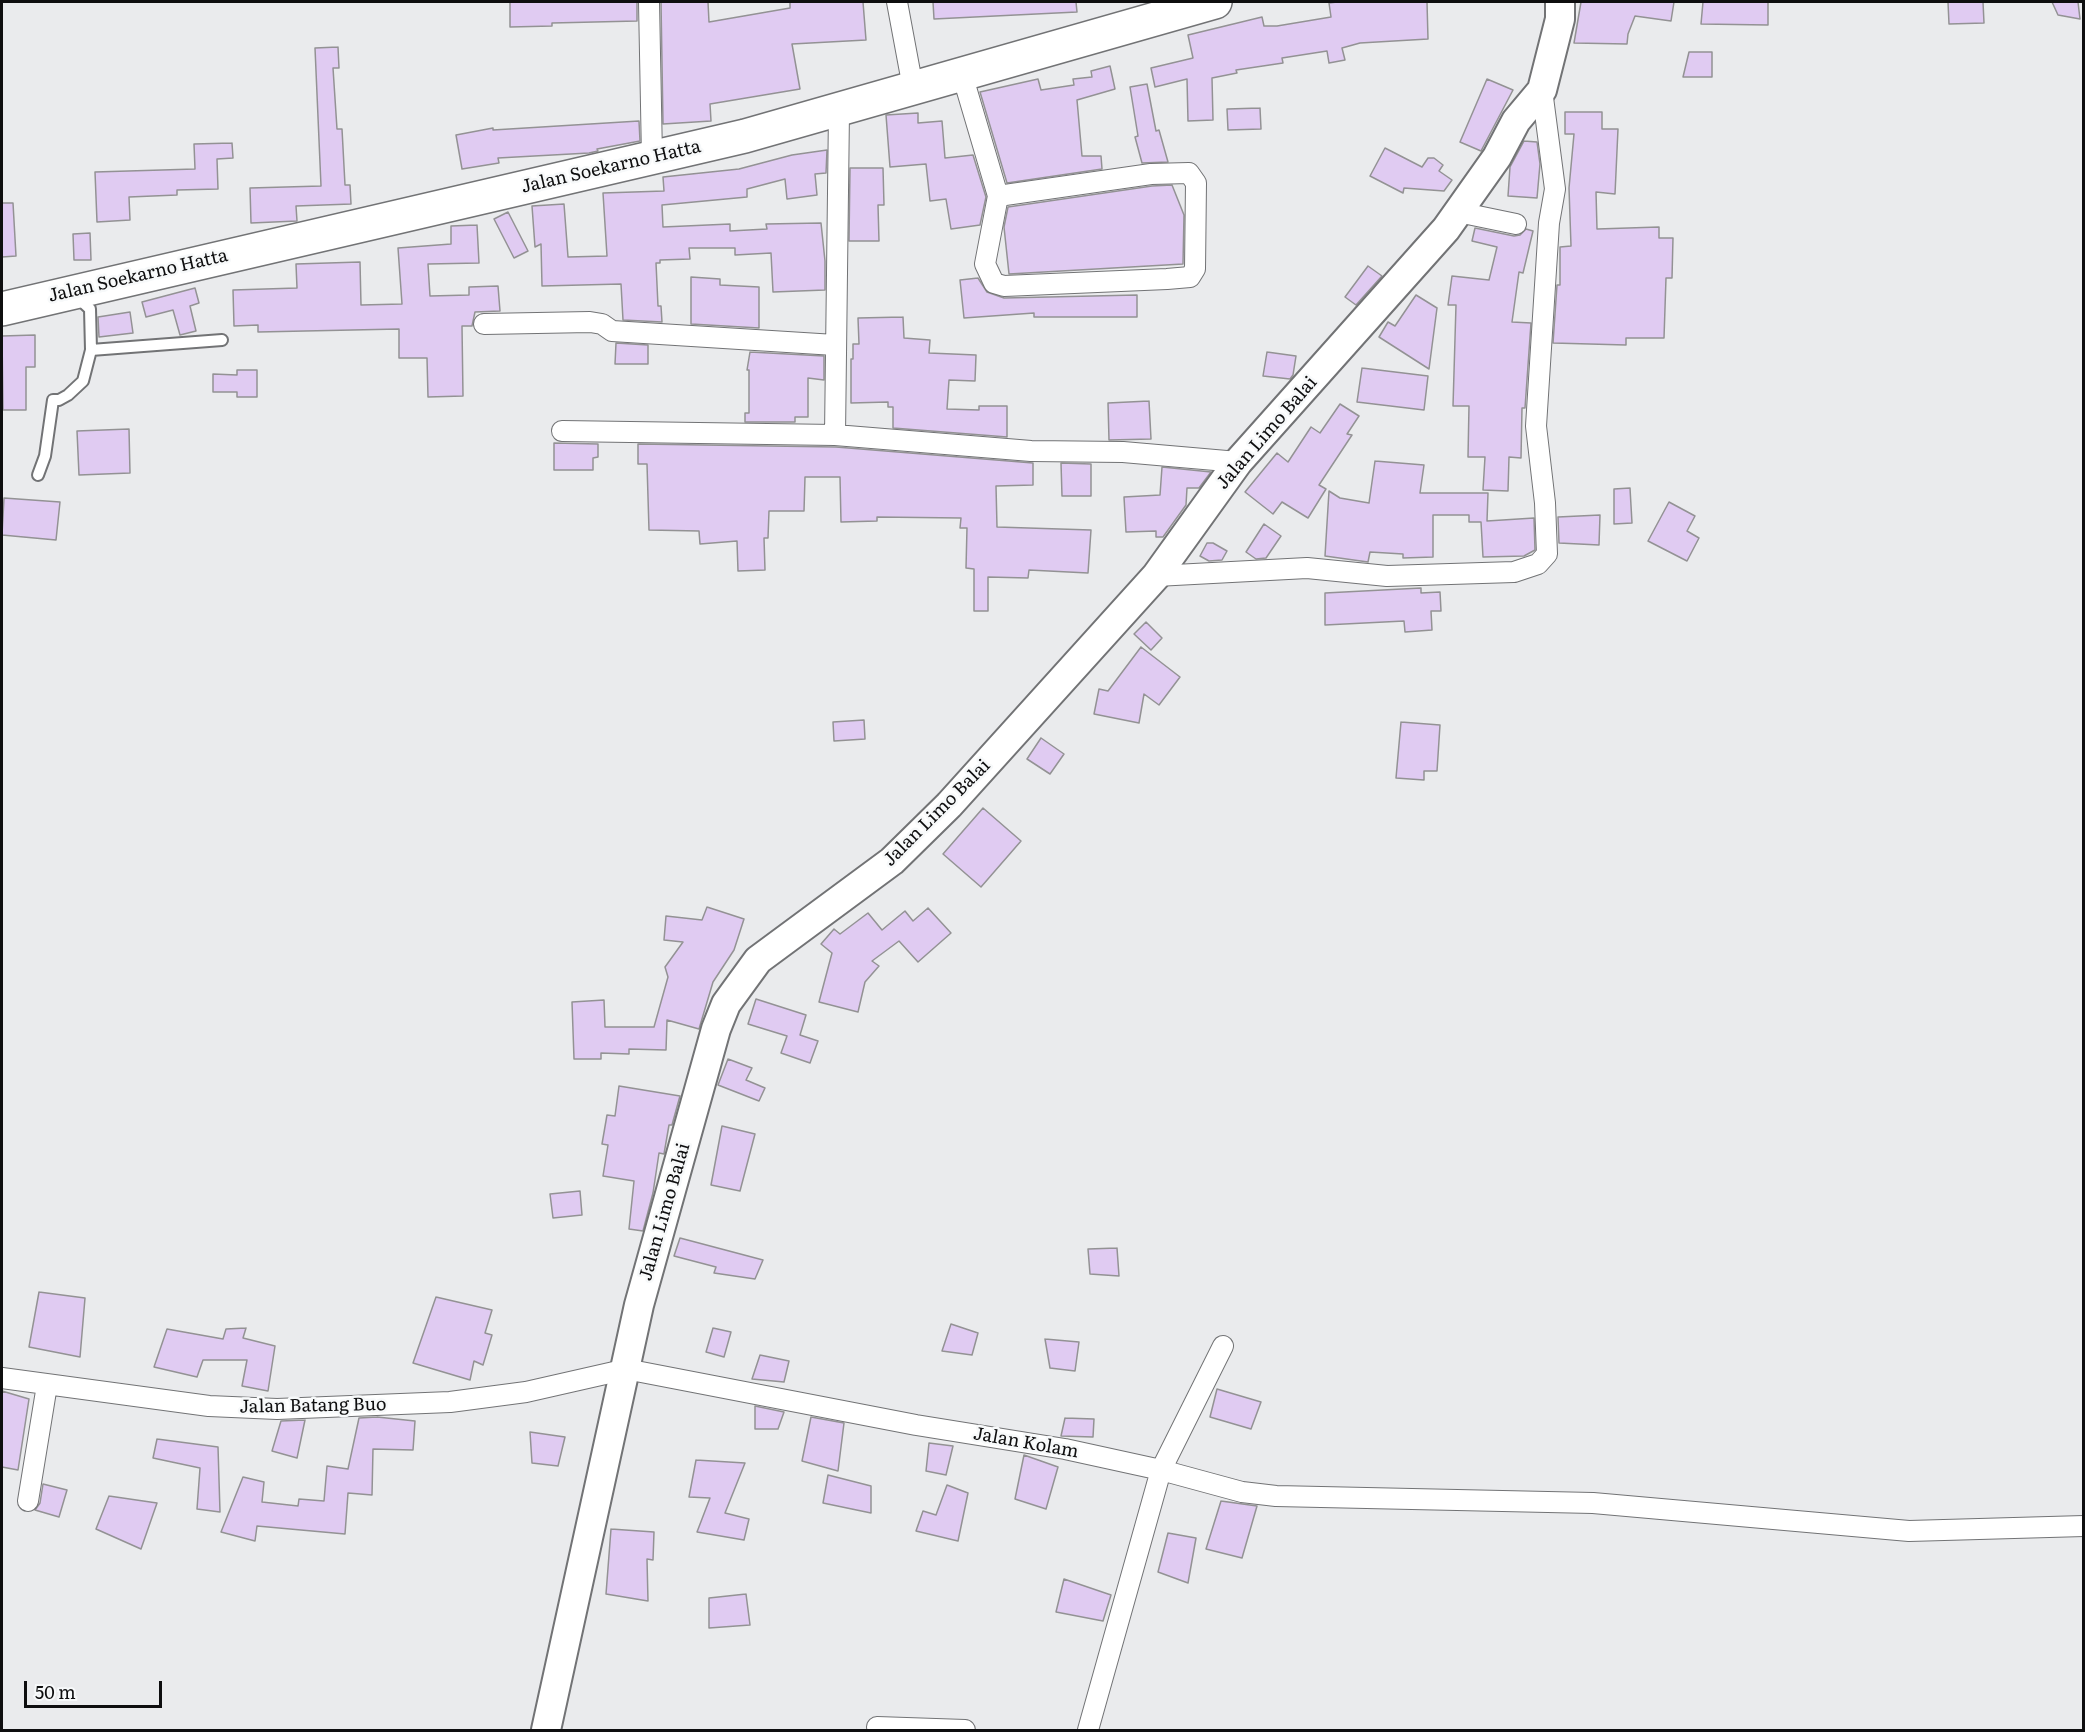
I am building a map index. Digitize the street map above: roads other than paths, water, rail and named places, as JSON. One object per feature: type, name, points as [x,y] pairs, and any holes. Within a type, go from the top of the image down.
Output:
[{"type":"highway","name":"Jalan Soekarno Hatta","points":[[2,309],[69,291],[652,157],[839,111],[1215,2]]},
{"type":"street","points":[[649,2],[652,157]]},
{"type":"street","points":[[897,2],[913,88]]},
{"type":"street","name":"Jalan Limo Balai","points":[[546,1731],[639,1305],[716,1029],[726,1004],[758,960],[869,879],[920,836],[1155,576],[1238,462],[1360,327],[1458,212],[1497,157],[1516,121],[1542,90],[1560,19],[1560,2]]},
{"type":"street","points":[[962,74],[998,196],[985,264],[994,283],[1004,286],[1167,279],[1190,277],[1195,269],[1196,183],[1189,173],[1151,174],[998,196]]},
{"type":"street","points":[[1155,576],[1307,568],[1387,576],[1514,572],[1538,564],[1547,554],[1545,503],[1536,426],[1549,223],[1554,189],[1542,90]]},
{"type":"street","points":[[835,435],[839,111]]},
{"type":"street","points":[[1458,212],[1516,224]]},
{"type":"street","points":[[484,324],[590,322],[602,324],[612,331],[835,345]]},
{"type":"street","points":[[562,431],[835,435],[1031,451],[1123,452],[1238,462]]},
{"type":"street","points":[[1088,1731],[1161,1470],[1223,1346]]},
{"type":"street","name":"Jalan Batang Buo","points":[[2,1378],[208,1406],[277,1409],[450,1402],[526,1392],[624,1371]]},
{"type":"street","name":"Jalan Kolam","points":[[624,1371],[916,1425],[1065,1449],[1161,1470],[1242,1492],[1276,1496],[1593,1503],[1909,1531],[2084,1526]]},
{"type":"street","points":[[28,1501],[47,1385]]},
{"type":"street","points":[[877,1726],[965,1731]]},
{"type":"lane","points":[[38,475],[45,456],[53,400],[59,400],[68,395],[83,381],[91,350],[90,309],[69,291]]},
{"type":"lane","points":[[91,350],[222,340]]}]
